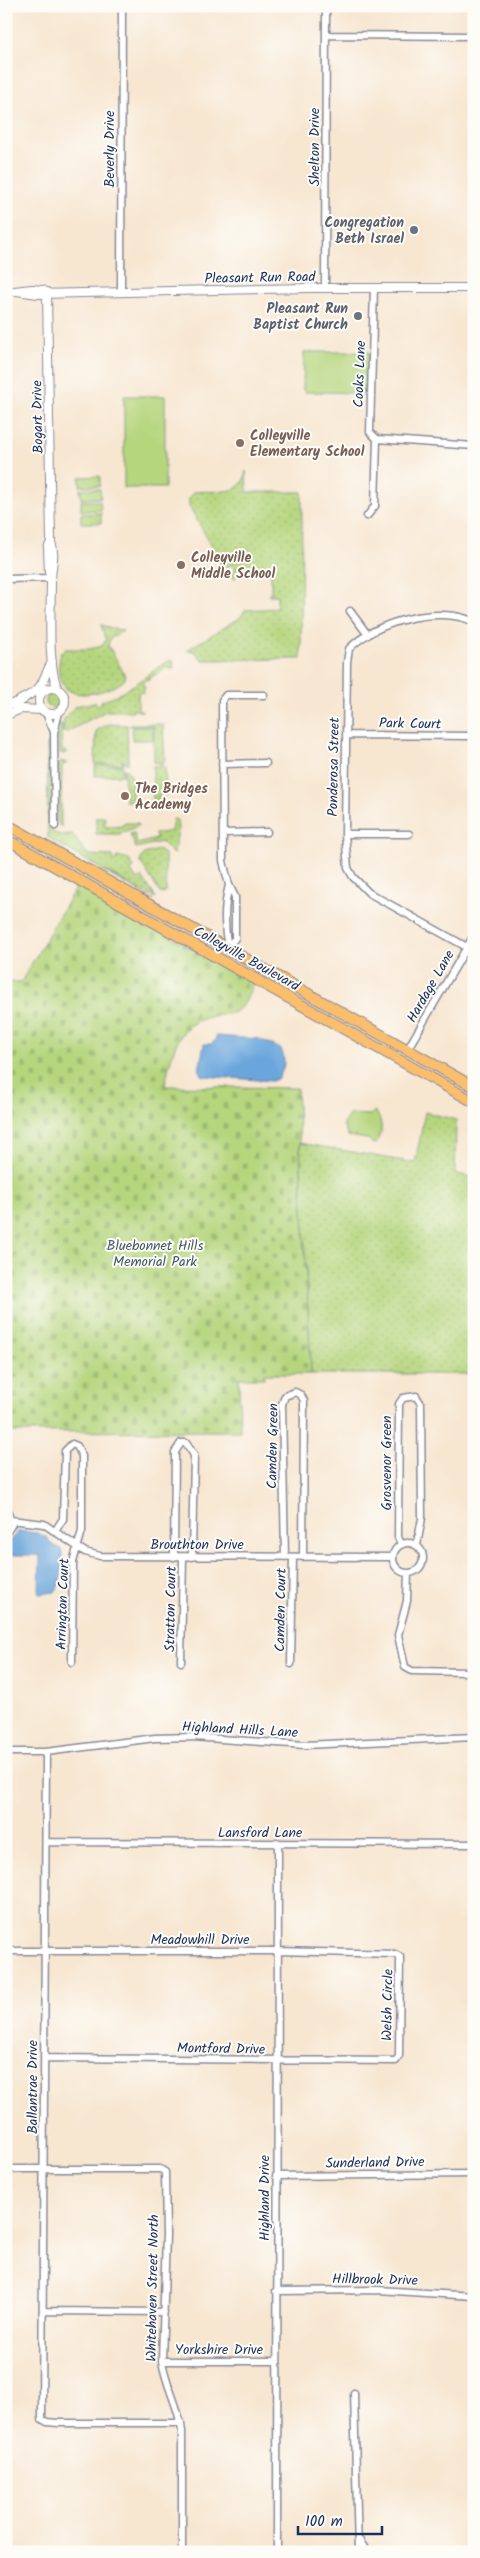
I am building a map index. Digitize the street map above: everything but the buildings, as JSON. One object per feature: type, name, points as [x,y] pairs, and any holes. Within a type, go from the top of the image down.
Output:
[{"type":"main road","name":"Colleyville Boulevard","points":[[6,824],[474,1087]]},
{"type":"main road","name":"Colleyville Boulevard","points":[[6,839],[474,1102]]},
{"type":"main road","points":[[222,960],[228,948]]},
{"type":"street","name":"Beverly Drive","points":[[121,292],[122,6]]},
{"type":"street","name":"Shelton Drive","points":[[325,288],[326,6]]},
{"type":"street","points":[[326,35],[474,36]]},
{"type":"street","name":"Pleasant Run Road","points":[[6,292],[17,291],[32,294],[48,292],[325,288],[474,288]]},
{"type":"street","name":"Cooks Lane","points":[[367,516],[375,506],[377,440],[370,432],[374,288]]},
{"type":"street","name":"Bogart Drive","points":[[48,292],[51,542],[48,558],[51,578],[52,662],[58,689]]},
{"type":"street","points":[[377,440],[474,446]]},
{"type":"street","points":[[6,579],[51,578]]},
{"type":"street","points":[[350,611],[368,635]]},
{"type":"street","name":"Ponderosa Street","points":[[474,622],[464,617],[445,614],[388,625],[353,645],[348,652],[345,834],[348,868],[361,886],[474,951]]},
{"type":"street","points":[[6,706],[38,690],[52,662]]},
{"type":"street","name":"Bogart Drive","points":[[44,691],[52,662]]},
{"type":"street","points":[[20,700],[35,698],[44,691],[58,689],[66,702],[59,712],[54,733],[55,826]]},
{"type":"street","points":[[44,691],[39,700],[54,733]]},
{"type":"street","points":[[228,948],[235,938],[235,897],[229,885],[223,861],[222,700],[226,695],[264,695]]},
{"type":"street","points":[[6,714],[21,709],[44,711],[53,714],[59,712]]},
{"type":"street","name":"Park Court","points":[[346,735],[474,736]]},
{"type":"street","points":[[222,764],[266,763]]},
{"type":"street","points":[[223,833],[266,832]]},
{"type":"street","points":[[345,834],[409,834]]},
{"type":"street","points":[[228,948],[226,914],[229,885]]},
{"type":"street","points":[[226,914],[235,913]]},
{"type":"street","name":"Hardage Lane","points":[[407,1050],[474,935]]},
{"type":"street","name":"Camden Green","points":[[284,1557],[282,1404],[285,1396],[295,1392],[301,1395],[304,1400],[303,1557]]},
{"type":"street","name":"Grosvenor Green","points":[[401,1544],[398,1537],[399,1404],[403,1398],[416,1396],[421,1404],[422,1518],[417,1545]]},
{"type":"street","points":[[174,1557],[175,1452],[181,1443],[186,1443],[194,1455],[192,1557]]},
{"type":"street","name":"Arrington Court","points":[[56,1531],[62,1519],[65,1451],[72,1444],[77,1446],[82,1456],[82,1531],[73,1562],[72,1662]]},
{"type":"street","points":[[6,1508],[11,1520],[10,1530],[6,1533]]},
{"type":"street","name":"Brouthton Drive","points":[[11,1520],[38,1522],[56,1531],[85,1552],[100,1556],[393,1557]]},
{"type":"street","points":[[408,1542],[417,1545],[422,1550],[423,1562],[417,1571],[408,1573],[396,1568],[393,1557],[394,1551],[401,1544],[408,1542]]},
{"type":"street","name":"Stratton Court","points":[[182,1662],[183,1557]]},
{"type":"street","name":"Camden Court","points":[[291,1664],[293,1557]]},
{"type":"street","points":[[408,1573],[407,1600],[398,1635],[405,1667],[412,1671],[470,1672],[474,1669]]},
{"type":"street","name":"Highland Hills Lane","points":[[6,1752],[46,1752],[155,1738],[192,1737],[305,1745],[474,1737]]},
{"type":"street","name":"Ballantrae Drive","points":[[46,1752],[47,1842],[42,2413],[45,2421],[58,2423],[181,2423]]},
{"type":"street","name":"Lansford Lane","points":[[47,1842],[474,1844]]},
{"type":"street","name":"Highland Drive","points":[[277,2552],[276,2061],[278,1844]]},
{"type":"street","name":"Meadowhill Drive","points":[[6,1951],[277,1951],[394,1954]]},
{"type":"street","name":"Welsh Circle","points":[[394,1954],[400,1957],[401,1969],[399,2056],[396,2061]]},
{"type":"street","name":"Montford Drive","points":[[45,2058],[396,2061]]},
{"type":"street","points":[[6,2169],[45,2169]]},
{"type":"street","name":"Whitehaven Street North","points":[[45,2169],[160,2169],[165,2172],[162,2361],[165,2380],[181,2423],[182,2552]]},
{"type":"street","name":"Sunderland Drive","points":[[276,2176],[474,2174]]},
{"type":"street","name":"Hillbrook Drive","points":[[276,2291],[378,2290],[474,2296]]},
{"type":"street","points":[[44,2311],[164,2312]]},
{"type":"street","name":"Yorkshire Drive","points":[[162,2361],[276,2361]]},
{"type":"street","points":[[354,2393],[357,2525],[360,2541],[358,2552]]},
{"type":"street","points":[[360,2541],[367,2552]]},
{"type":"green space","points":[[304,352],[369,352],[368,393],[305,392],[303,390]]},
{"type":"green space","points":[[124,396],[165,396],[165,488],[124,488]]},
{"type":"green space","points":[[246,471],[247,492],[302,492],[301,659],[203,660],[194,651],[187,650],[240,618],[245,610],[277,608],[277,595],[268,595],[271,593],[271,570],[238,569],[238,575],[234,579],[231,573],[236,570],[233,564],[224,568],[189,506],[189,498],[193,492],[233,489],[244,480]]},
{"type":"green space","points":[[100,476],[100,486],[80,486],[80,477]]},
{"type":"green space","points":[[80,489],[100,489],[101,498],[81,499]]},
{"type":"green space","points":[[81,501],[100,501],[101,510],[81,511]]},
{"type":"green space","points":[[101,513],[101,523],[81,523],[81,514]]},
{"type":"green space","points":[[101,625],[123,631],[110,639],[108,645],[125,675],[125,679],[105,690],[83,694],[74,693],[62,683],[59,675],[61,652],[64,649],[90,649],[102,646],[106,640]]},
{"type":"green space","points":[[168,661],[173,661],[174,669],[172,670],[169,666],[142,683],[145,687],[143,692],[138,693],[138,709],[143,711],[137,711],[133,708],[133,711],[106,711],[67,732],[61,732],[62,750],[67,752],[64,754],[60,753],[57,733],[61,730],[60,727],[57,728],[58,723],[62,724],[63,731],[64,719],[75,706],[96,702],[97,705],[101,704],[101,701],[128,689]]},
{"type":"green space","points":[[50,694],[56,694],[60,701],[56,708],[50,708],[46,704],[46,698]]},
{"type":"green space","points":[[108,724],[127,725],[128,764],[121,759],[124,764],[95,764],[96,731]]},
{"type":"green space","points":[[131,724],[163,724],[165,760],[162,763],[154,762],[154,726],[129,726]]},
{"type":"green space","points":[[132,727],[153,727],[153,740],[132,740]]},
{"type":"green space","points":[[49,743],[52,832],[61,835],[72,834],[88,855],[113,856],[114,861],[117,861],[117,857],[128,859],[134,867],[131,871],[137,880],[142,877],[156,898],[48,838],[47,745]]},
{"type":"green space","points":[[61,761],[67,763],[62,766],[61,827],[58,823],[58,766]]},
{"type":"green space","points":[[95,765],[122,765],[123,775],[95,776]]},
{"type":"green space","points":[[162,765],[165,768],[166,795],[159,795],[158,805],[153,805],[153,766]]},
{"type":"green space","points":[[124,769],[128,771],[132,778],[132,801],[125,801]]},
{"type":"green space","points":[[96,817],[105,817],[105,827],[123,826],[123,823],[138,823],[138,826],[119,834],[96,834]]},
{"type":"green space","points":[[173,819],[177,820],[178,829],[174,855],[161,842],[136,848],[130,834],[134,833],[137,844],[156,839],[155,834],[171,831]]},
{"type":"green space","points":[[158,850],[165,855],[166,891],[163,894],[160,893],[140,861],[144,854]]},
{"type":"green space","points":[[104,870],[154,900],[103,871]]},
{"type":"green space","name":"Bluebonnet Hills Memorial Park","points":[[77,885],[253,982],[248,997],[236,1011],[203,1019],[186,1029],[173,1052],[165,1086],[297,1088],[311,1374],[264,1374],[264,1378],[239,1378],[240,1431],[6,1432],[6,982],[21,982]]},
{"type":"green space","points":[[375,1111],[380,1119],[381,1127],[377,1143],[373,1144],[368,1139],[348,1136],[343,1124],[350,1114],[370,1115]]},
{"type":"green space","points":[[425,1112],[456,1120],[455,1173],[474,1178],[474,1374],[311,1374],[300,1143],[415,1163]]},
{"type":"water","points":[[216,1036],[259,1039],[281,1049],[284,1065],[280,1075],[272,1081],[203,1076],[199,1070],[204,1044],[211,1044],[216,1040]]},
{"type":"water","points":[[19,1531],[37,1533],[48,1538],[50,1543],[61,1549],[62,1572],[55,1592],[39,1594],[40,1555],[6,1555],[6,1544]]},
{"type":"place","name":"Congregation Beth Israel","points":[[414,230]]},
{"type":"place","name":"Pleasant Run Baptist Church","points":[[358,316]]},
{"type":"place","name":"Colleyville Elementary School","points":[[240,443]]},
{"type":"place","name":"Colleyville Middle School","points":[[181,565]]},
{"type":"place","name":"The Bridges Academy","points":[[125,796]]}]
